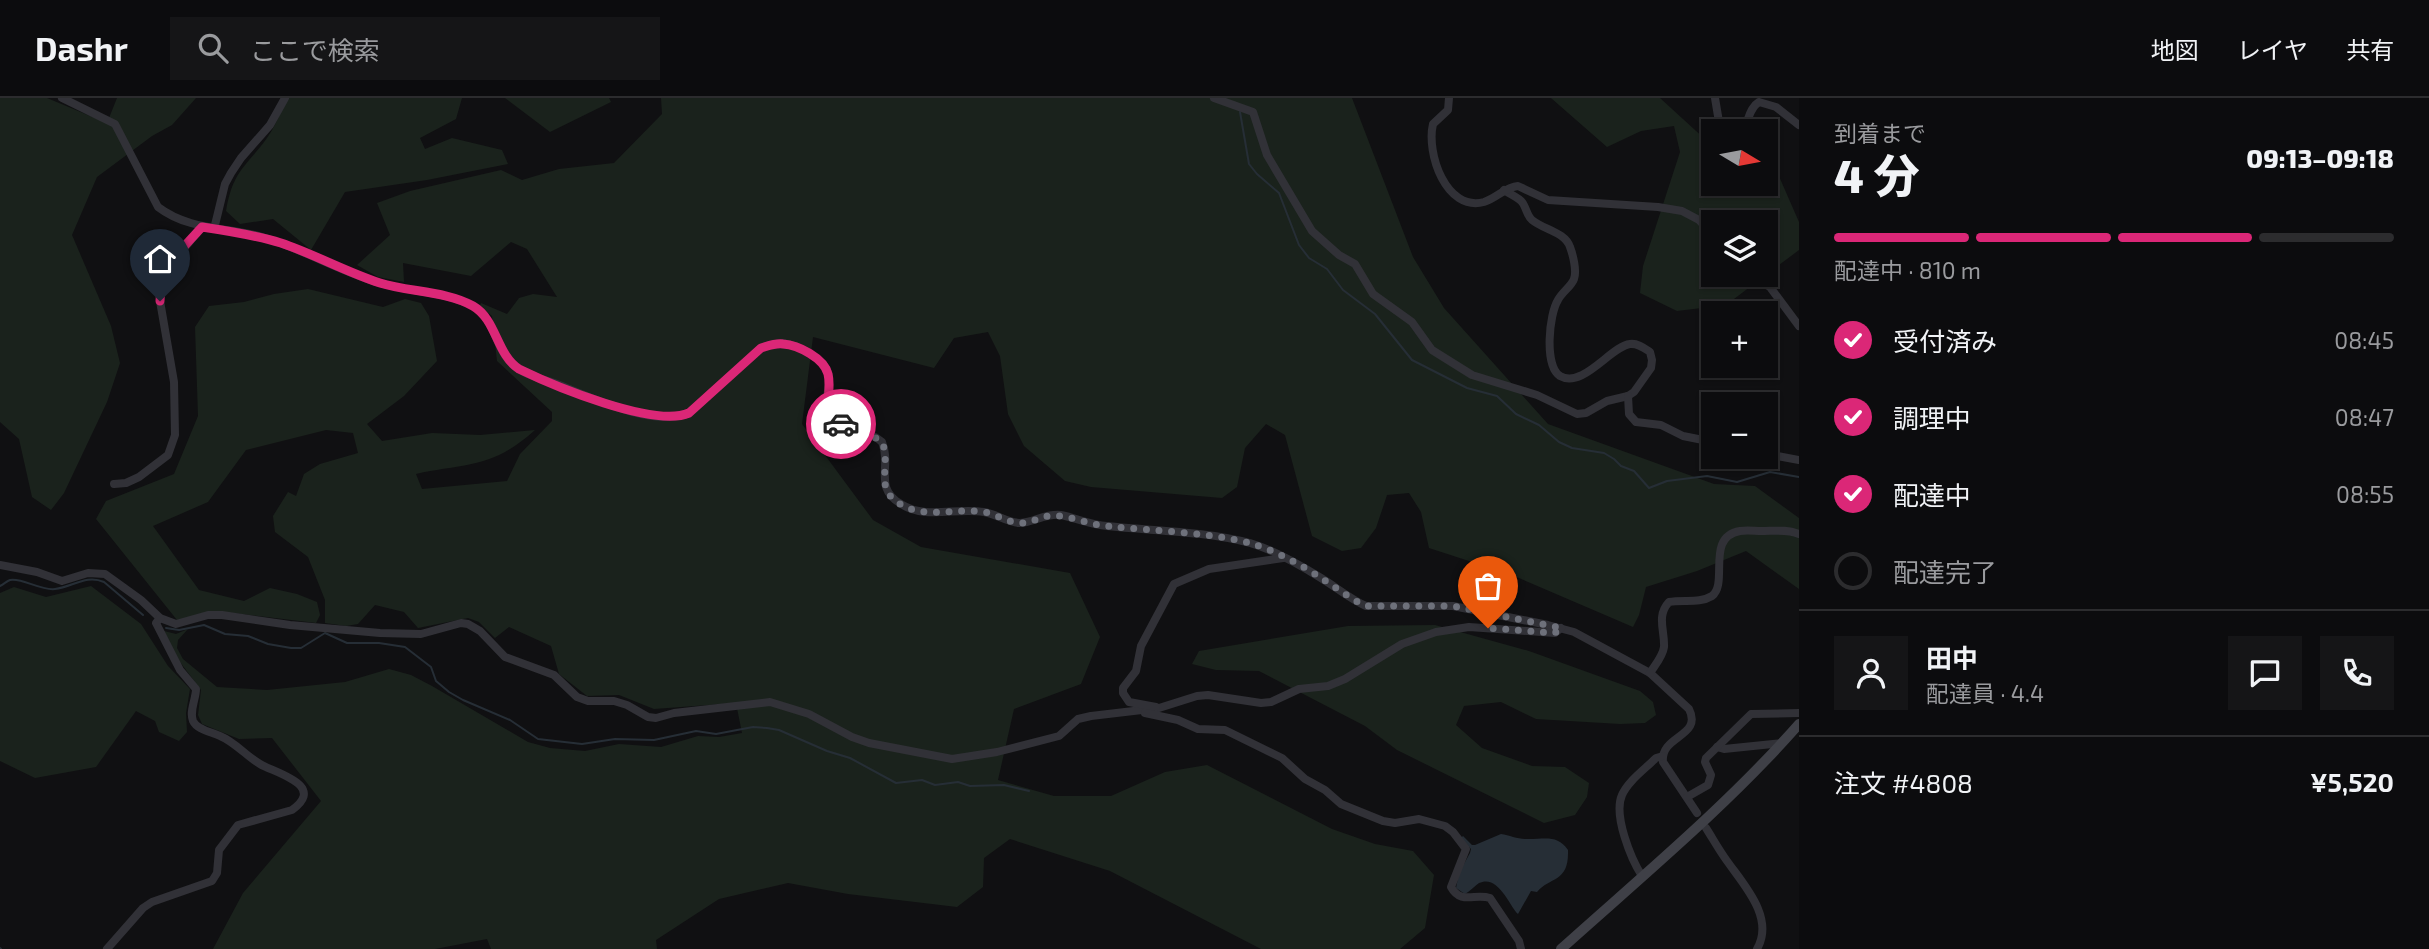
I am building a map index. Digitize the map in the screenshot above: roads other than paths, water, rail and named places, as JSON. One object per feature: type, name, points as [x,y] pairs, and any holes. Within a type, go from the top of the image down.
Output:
[{"type":"street","points":[[62,98],[115,124],[158,207],[177,219],[202,227],[257,236],[383,284],[462,301],[482,313],[508,359],[519,369],[611,405],[643,413],[680,417],[689,413],[761,348],[783,344],[798,348],[818,360],[825,368],[829,376],[827,408],[833,419],[839,424],[866,432],[882,442],[886,456],[884,481],[887,492],[907,508],[926,513],[982,512],[1023,523],[1040,517],[1061,516],[1105,526],[1249,543],[1285,558],[1366,606],[1453,606],[1561,628],[1605,647],[1650,673],[1683,702],[1693,717],[1689,730],[1670,743],[1663,756],[1664,762],[1697,813]]},
{"type":"street","points":[[215,229],[231,173],[270,125],[285,98]]},
{"type":"street","points":[[1214,98],[1252,112],[1267,155],[1312,231],[1339,256],[1354,264],[1373,294],[1412,322],[1432,350],[1472,375],[1537,395],[1577,414],[1586,413],[1607,401],[1629,396]]},
{"type":"street","points":[[1449,98],[1448,110],[1436,120],[1431,130],[1440,177],[1446,187],[1462,200],[1484,202],[1504,190],[1518,186],[1548,200],[1673,209],[1701,222]]},
{"type":"street","points":[[1715,98],[1719,122],[1726,130],[1738,131],[1743,128],[1752,108],[1759,102],[1776,107],[1799,125]]},
{"type":"street","points":[[1504,190],[1522,202],[1530,219],[1563,237],[1572,250],[1574,281],[1559,297],[1552,319],[1549,346],[1553,370],[1570,378],[1589,371],[1621,347],[1632,344],[1642,346],[1650,352],[1651,368],[1629,396],[1629,414],[1636,422],[1661,425],[1701,440]]},
{"type":"street","points":[[114,484],[126,483],[139,477],[168,454],[175,435],[174,382],[160,301],[160,285],[166,270],[202,227]]},
{"type":"street","points":[[1770,287],[1799,326]]},
{"type":"street","points":[[1778,456],[1799,460]]},
{"type":"street","points":[[1650,673],[1663,650],[1664,607],[1674,601],[1706,599],[1716,592],[1720,551],[1728,537],[1739,531],[1785,531],[1799,534]]},
{"type":"street","points":[[1158,708],[1129,702],[1123,688],[1136,671],[1142,646],[1174,584],[1209,569],[1285,558]]},
{"type":"street","points":[[0,565],[37,572],[62,581],[88,573],[105,574],[141,600],[160,618],[176,624],[208,615],[222,615],[380,634],[421,634],[461,623],[468,624],[480,631],[505,657],[554,675],[577,697],[588,702],[614,701],[656,718],[674,713],[770,702],[808,714],[869,743],[952,759],[997,752],[1059,736],[1078,719],[1158,708],[1208,695],[1271,702],[1299,689],[1328,686],[1345,679],[1402,644],[1436,632],[1469,628],[1555,633],[1561,628]]},
{"type":"street","points":[[107,949],[143,908],[152,902],[212,881],[217,873],[219,850],[238,825],[292,810],[303,793],[302,785],[295,779],[260,764],[224,737],[194,723],[192,709],[195,689],[180,670],[156,623],[160,618]]},
{"type":"street","points":[[1139,711],[1178,720],[1198,729],[1225,730],[1282,758],[1305,779],[1325,790],[1341,804],[1383,821],[1395,823],[1419,819],[1445,826],[1454,832],[1466,849],[1451,887],[1464,898],[1490,898],[1514,933],[1521,949]]},
{"type":"street","points":[[1687,797],[1708,785],[1712,775],[1705,762],[1706,758],[1751,714],[1799,713]]},
{"type":"street","points":[[1561,949],[1642,876],[1799,724]]},
{"type":"street","points":[[1717,747],[1724,749],[1782,743]]},
{"type":"street","points":[[1642,876],[1633,862],[1622,823],[1620,802],[1626,788],[1656,758],[1663,756]]},
{"type":"street","points":[[1706,828],[1757,908],[1763,929],[1763,937],[1757,949]]},
{"type":"waterway","points":[[1240,112],[1249,164],[1279,193],[1299,245],[1309,258],[1327,269],[1343,290],[1375,314],[1412,360],[1467,388],[1497,396],[1516,414],[1539,425],[1559,442],[1572,448],[1604,453],[1621,466],[1634,471],[1649,488],[1667,481],[1707,476],[1737,482],[1770,472],[1799,477]]},
{"type":"waterway","points":[[0,586],[9,580],[15,580],[55,589],[85,580],[97,580],[104,582],[143,615]]},
{"type":"waterway","points":[[166,628],[179,630],[204,625],[225,634],[248,636],[268,644],[291,648],[301,648],[325,633],[347,643],[379,643],[405,647],[431,667],[436,681],[449,692],[510,720],[538,739],[582,744],[615,739],[654,740],[696,731],[716,734],[753,727],[767,728],[779,730],[850,758],[896,783],[922,780],[935,785],[958,782],[970,786],[1004,785],[1029,791]]}]
